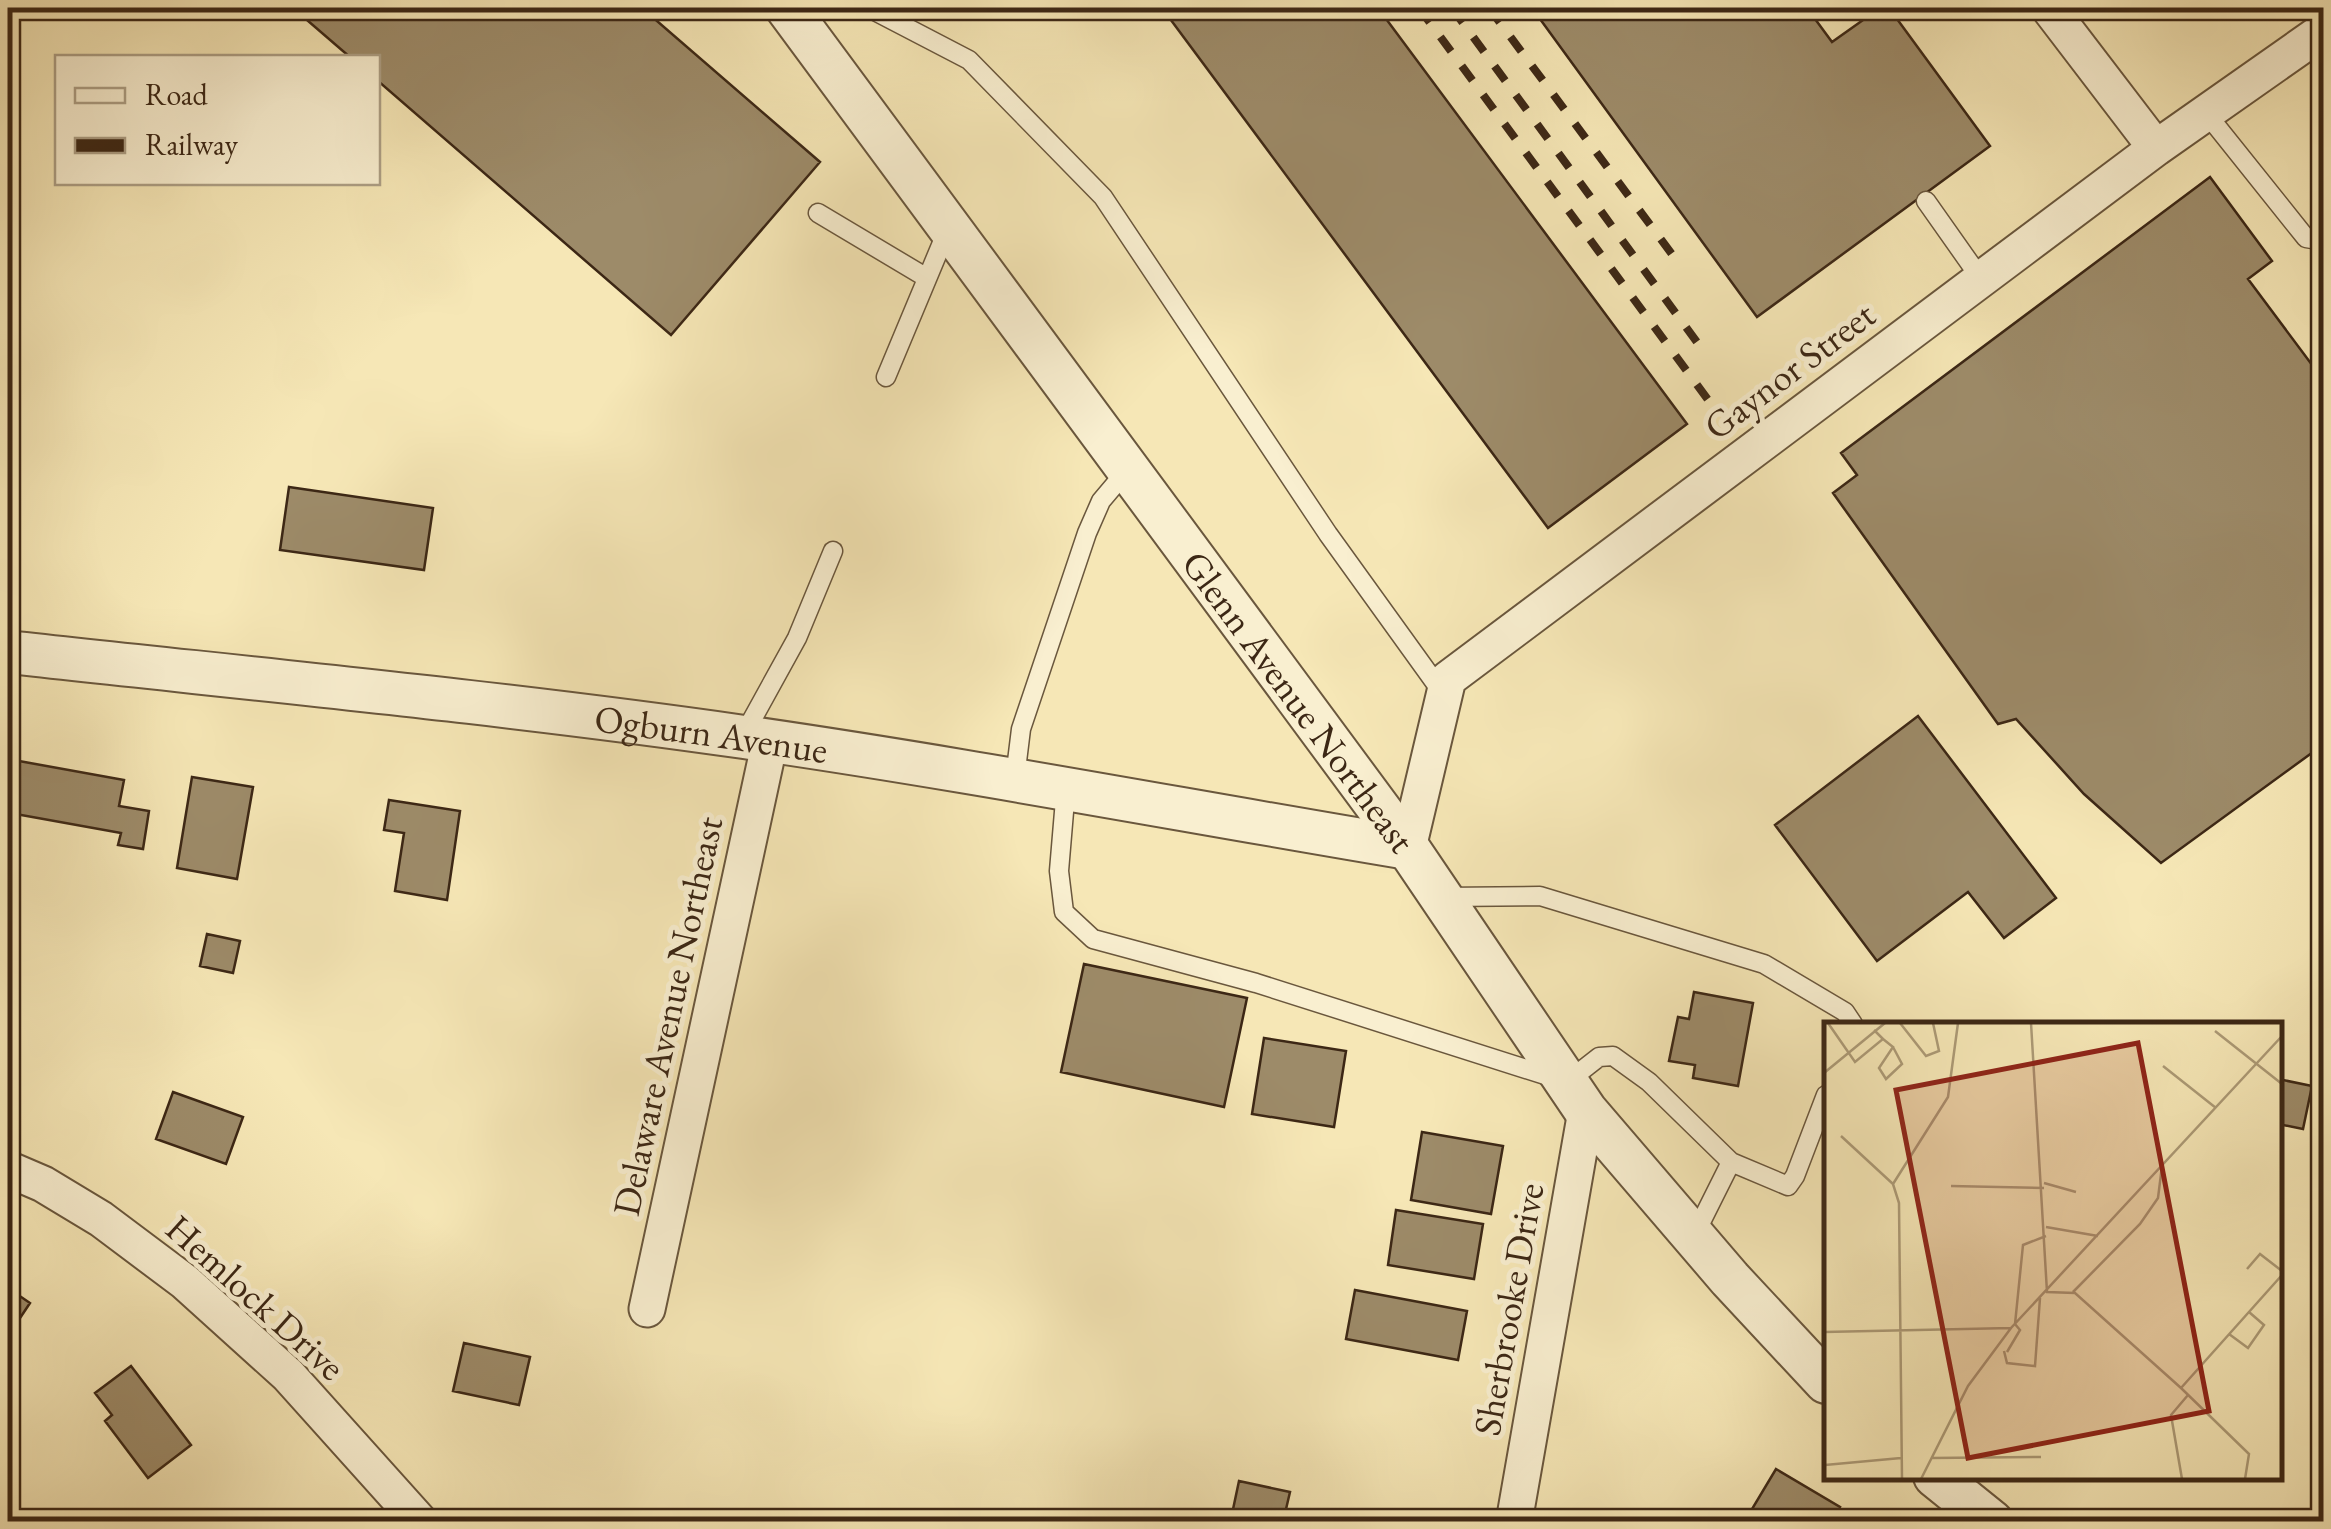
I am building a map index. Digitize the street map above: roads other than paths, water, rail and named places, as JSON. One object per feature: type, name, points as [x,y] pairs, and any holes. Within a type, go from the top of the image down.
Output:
[{"type":"street","name":"Glenn Avenue Northeast","points":[[787,8],[1408,848],[1576,1097],[1824,1380]]},
{"type":"street","points":[[2050,8],[2156,148]]},
{"type":"street","name":"Gaynor Street","points":[[1408,848],[1448,679],[2156,148],[2324,30]]},
{"type":"street","name":"Ogburn Avenue","points":[[8,652],[756,739],[1015,779],[1408,848]]},
{"type":"street","name":"Delaware Avenue Northeast","points":[[647,1310],[756,739]]},
{"type":"street","name":"Sherbrooke Drive","points":[[1514,1522],[1576,1097]]},
{"type":"street","name":"Hemlock Drive","points":[[8,1169],[43,1184],[101,1220],[185,1282],[288,1375],[420,1522]]},
{"type":"street","points":[[1940,1479],[1992,1522]]},
{"type":"lane","points":[[870,8],[969,60],[1103,197],[1328,534],[1444,695]]},
{"type":"lane","points":[[2206,113],[2306,238],[2324,242]]},
{"type":"lane","points":[[1926,201],[1981,279]]},
{"type":"lane","points":[[818,213],[928,278]]},
{"type":"lane","points":[[886,377],[949,226]]},
{"type":"lane","points":[[1015,779],[1026,714],[1088,533],[1102,501],[1128,468]]},
{"type":"lane","points":[[756,739],[833,551]]},
{"type":"lane","points":[[1066,788],[1058,871],[1064,912],[1093,938],[1256,983],[1576,1097],[1598,1057],[1613,1056],[1649,1082],[1731,1162],[1788,1186],[1796,1176],[1824,1101]]},
{"type":"lane","points":[[1441,897],[1540,896],[1636,924],[1764,964],[1845,1012],[1852,1022]]},
{"type":"lane","points":[[1694,1236],[1731,1162]]},
{"type":"railway","points":[[1419,8],[1709,401]]},
{"type":"railway","points":[[1452,8],[1702,349]]},
{"type":"railway","points":[[1489,8],[1680,265]]}]
